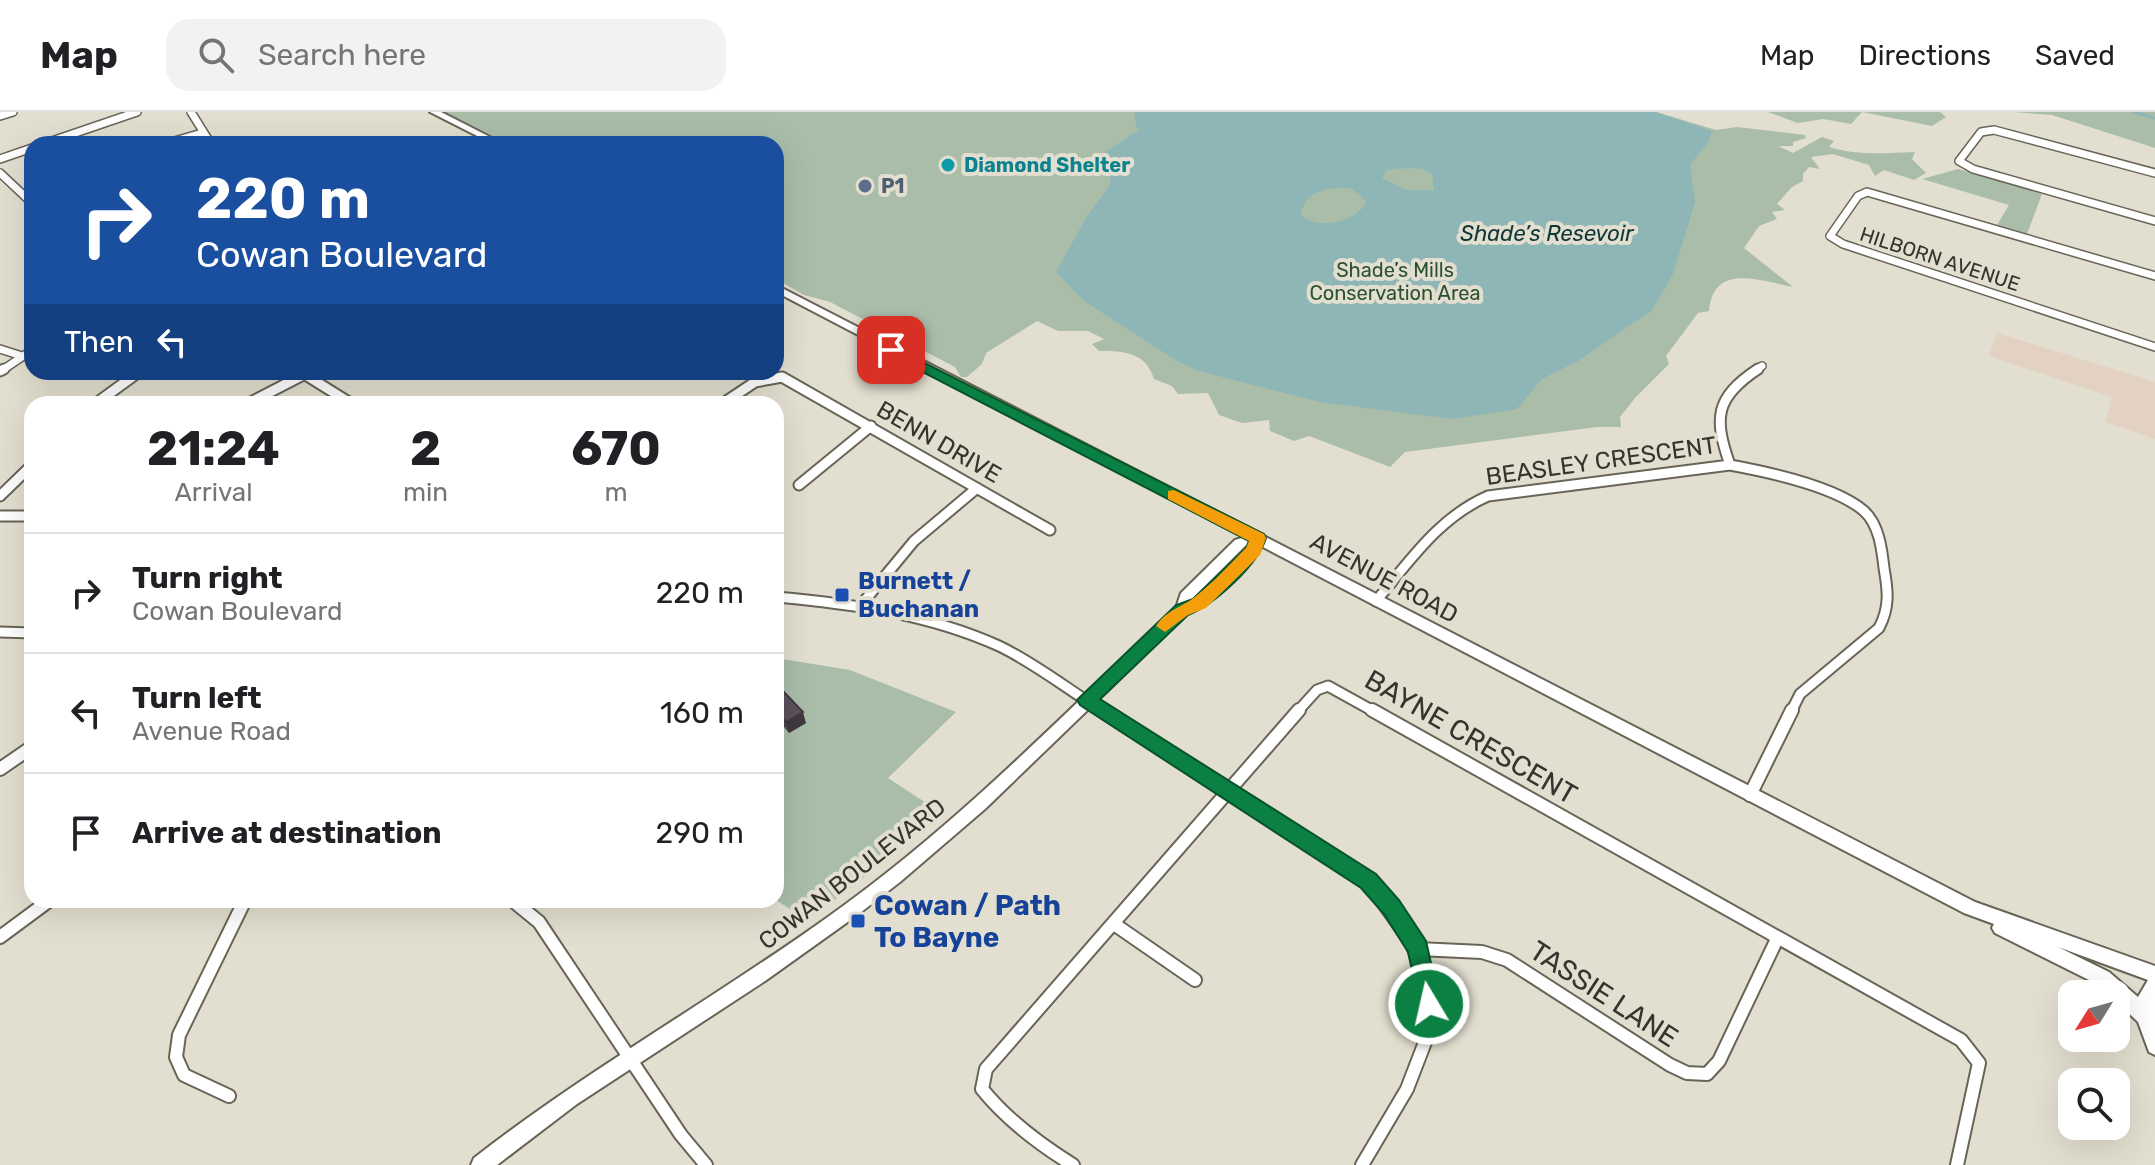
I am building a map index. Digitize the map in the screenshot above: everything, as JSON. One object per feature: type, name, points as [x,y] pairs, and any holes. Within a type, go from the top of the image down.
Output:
[{"type":"street","points":[[0,116],[13,112]]},
{"type":"street","points":[[66,136],[137,112]]},
{"type":"street","points":[[191,112],[204,136]]},
{"type":"street","points":[[434,112],[484,136]]},
{"type":"street","points":[[2155,173],[1994,130],[1981,132],[1959,161],[1973,169],[2155,221]]},
{"type":"street","points":[[192,136],[202,133]]},
{"type":"street","points":[[0,159],[24,151]]},
{"type":"street","points":[[0,173],[24,196]]},
{"type":"street","points":[[20,193],[24,192]]},
{"type":"street","name":"HILBORN AVENUE","points":[[2155,276],[1867,192],[1858,196],[1830,236],[1843,244],[2155,347]]},
{"type":"street","name":"AVENUE ROAD","points":[[784,292],[1970,908],[2155,974]]},
{"type":"street","points":[[0,349],[22,356]]},
{"type":"street","points":[[0,371],[22,356]]},
{"type":"street","points":[[1730,465],[1719,434],[1719,415],[1739,383],[1762,366]]},
{"type":"street","name":"BENN DRIVE","points":[[784,378],[1050,530]]},
{"type":"street","points":[[106,396],[128,380]]},
{"type":"street","points":[[262,396],[293,380]]},
{"type":"street","points":[[316,380],[340,396]]},
{"type":"street","name":"BENN DRIVE","points":[[734,396],[755,382],[766,380]]},
{"type":"street","points":[[799,485],[871,426]]},
{"type":"street","name":"BEASLEY CRESCENT","points":[[1376,601],[1443,521],[1469,502],[1488,496],[1730,465],[1831,493],[1864,511],[1871,520],[1881,545],[1889,601],[1886,615],[1879,628],[1800,694],[1750,795]]},
{"type":"street","points":[[0,496],[24,473]]},
{"type":"street","points":[[861,605],[914,541],[977,488]]},
{"type":"street","points":[[0,516],[24,516]]},
{"type":"street","name":"COWAN BOULEVARD","points":[[481,1165],[631,1057],[787,958],[936,843],[1182,610],[1199,604],[1254,550],[1258,538]]},
{"type":"street","points":[[784,598],[861,605],[931,621],[1001,647],[1368,881],[1391,907],[1418,949],[1428,986],[1430,1021],[1419,1063],[1362,1165]]},
{"type":"street","points":[[0,632],[24,633]]},
{"type":"street","name":"BAYNE CRESCENT","points":[[1073,1165],[1051,1153],[1023,1127],[995,1109],[982,1089],[986,1069],[1317,690],[1328,686],[1961,1040],[1979,1063],[1957,1165]]},
{"type":"street","points":[[0,769],[24,752]]},
{"type":"street","points":[[0,937],[39,908]]},
{"type":"street","points":[[229,1096],[184,1075],[176,1057],[179,1035],[241,908]]},
{"type":"street","points":[[522,908],[539,922],[681,1135],[706,1165]]},
{"type":"street","name":"AVENUE ROAD","points":[[1970,908],[1989,923],[2103,978],[2151,1021]]},
{"type":"street","points":[[1114,924],[1195,980]]},
{"type":"street","name":"TASSIE LANE","points":[[1418,949],[1482,952],[1507,960],[1670,1065],[1687,1073],[1707,1074],[1719,1061],[1777,939]]},
{"type":"street","points":[[2155,985],[2149,990],[2145,1001],[2155,1046]]},
{"type":"shaded area","points":[[1997,333],[2155,382],[2155,439],[2105,422],[2112,397],[1989,356]]},
{"type":"green space","name":"Shade’s Mills Conservation Area","points":[[444,112],[1656,112],[1716,130],[1737,127],[1805,135],[1806,138],[1793,142],[1793,146],[1778,146],[1793,153],[1822,137],[1834,141],[1829,147],[1851,152],[1915,152],[1912,159],[1926,173],[1914,180],[1884,170],[1875,176],[1869,165],[1833,154],[1811,157],[1820,169],[1809,167],[1803,174],[1803,181],[1792,187],[1777,204],[1785,210],[1772,212],[1777,219],[1759,226],[1744,248],[1793,287],[1740,278],[1719,286],[1712,296],[1709,311],[1698,313],[1666,356],[1669,364],[1620,417],[1621,427],[1597,427],[1405,452],[1390,467],[1309,436],[1294,441],[1270,431],[1269,420],[1242,423],[1219,415],[1208,393],[1178,394],[1172,386],[1154,379],[1140,358],[1125,353],[1099,351],[1092,344],[1104,339],[1088,331],[1058,331],[1037,321],[986,353],[982,364],[967,377],[961,377],[955,367],[830,302],[804,295],[784,284],[784,136],[494,136]]},
{"type":"green space","points":[[1768,112],[1862,112],[1851,124],[1823,119],[1798,123]]},
{"type":"green space","points":[[1862,112],[1940,112],[1946,117],[1932,126]]},
{"type":"green space","points":[[2014,112],[2155,112],[2155,148],[2052,115]]},
{"type":"green space","points":[[1958,169],[2042,194],[2027,234],[1997,225],[2009,205],[1922,179]]},
{"type":"green space","points":[[784,659],[850,670],[956,712],[888,778],[940,812],[859,882],[807,920],[784,905]]},
{"type":"water","name":"Shade’s Resevoir","points":[[1134,112],[1656,112],[1712,131],[1708,142],[1690,165],[1695,202],[1673,274],[1652,310],[1578,361],[1542,379],[1517,409],[1452,419],[1320,402],[1199,371],[1177,361],[1084,301],[1056,272],[1086,218],[1111,183],[1109,175],[1092,161],[1140,129],[1137,128]],"holes":[[[1422,169],[1432,174],[1434,190],[1406,190],[1382,178],[1387,170]],[[1352,189],[1367,202],[1354,215],[1327,223],[1318,223],[1301,215],[1306,201],[1317,192]]]},
{"type":"building","points":[[784,692],[803,712],[786,722],[784,720]]},
{"type":"waterway","points":[[2133,112],[2155,118]]},
{"type":"slow traffic","points":[[1165,626],[1182,610],[1199,604],[1254,550],[1258,538],[1174,495]]},
{"type":"place","name":"Diamond Shelter","points":[[948,165]]},
{"type":"place","name":"P1","points":[[865,186]]},
{"type":"place","name":"Burnett / Buchanan","points":[[842,595]]},
{"type":"place","name":"Cowan / Path To Bayne","points":[[858,921]]},
{"type":"route","points":[[891,350],[1258,538],[1254,550],[1199,604],[1182,610],[1087,700],[1368,881],[1391,907],[1418,949],[1428,986],[1429,1004]]}]
